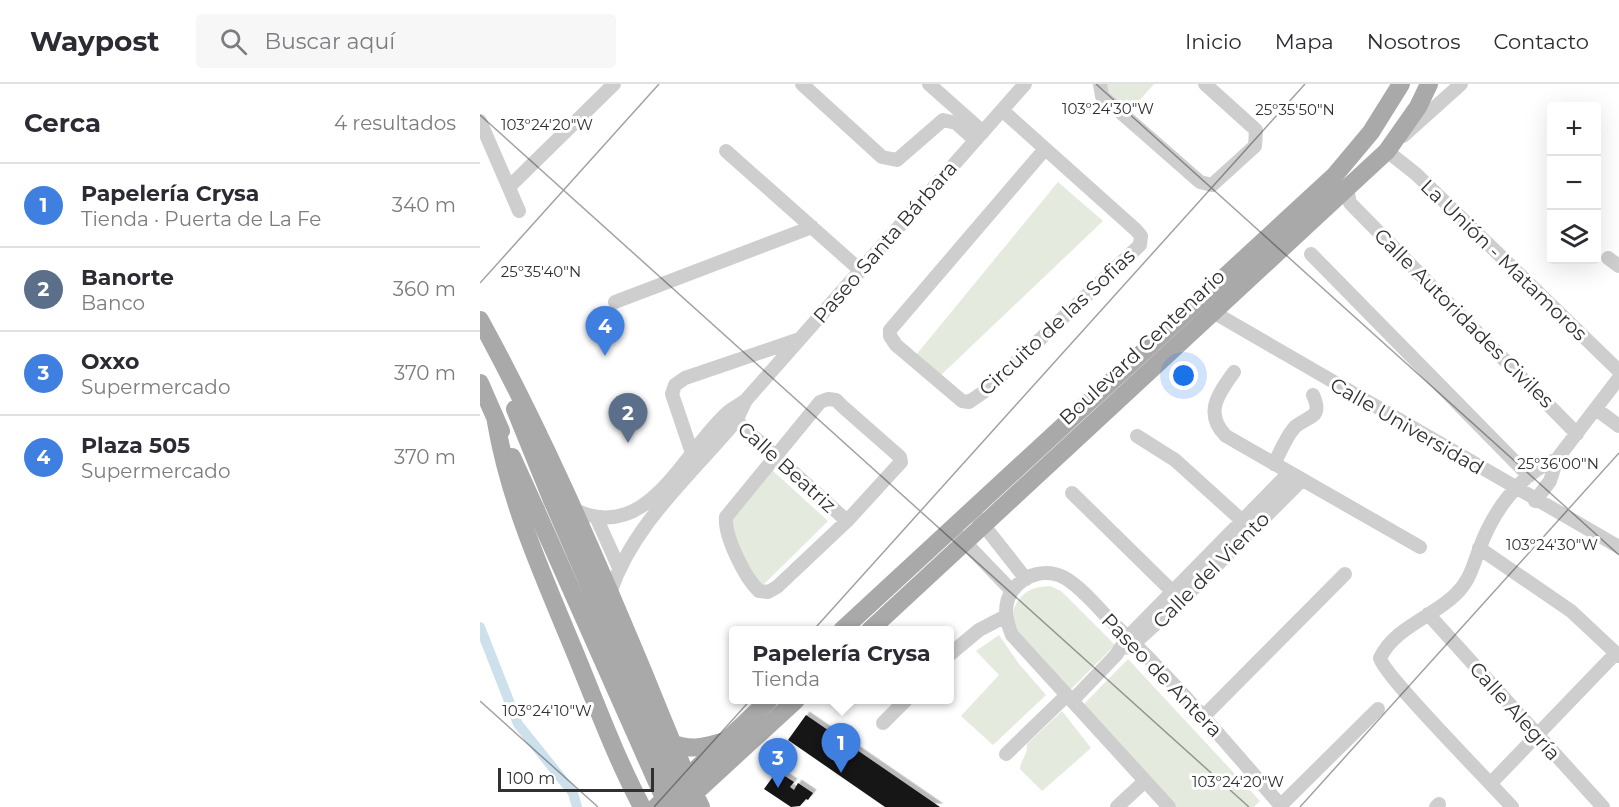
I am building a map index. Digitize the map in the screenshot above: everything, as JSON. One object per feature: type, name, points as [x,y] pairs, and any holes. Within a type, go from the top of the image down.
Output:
[{"type":"main road","name":"Boulevard Centenario","points":[[846,626],[1335,175],[1384,115],[1401,84]]},
{"type":"main road","points":[[1358,149],[1374,139],[1422,84]]},
{"type":"main road","name":"Boulevard Centenario","points":[[874,626],[1213,312],[1344,197],[1391,146],[1418,107],[1429,84]]},
{"type":"main road","points":[[480,321],[552,500],[692,796]]},
{"type":"main road","points":[[480,321],[524,400],[573,509],[692,796]]},
{"type":"main road","points":[[480,383],[668,807]]},
{"type":"main road","points":[[496,422],[512,489],[526,530],[619,759],[642,807]]},
{"type":"main road","points":[[656,807],[692,796],[725,741],[764,704]]},
{"type":"main road","points":[[679,807],[791,704]]},
{"type":"main road","points":[[619,759],[629,763],[650,761],[658,755],[669,739]]},
{"type":"main road","points":[[669,739],[687,749],[698,749],[725,741]]},
{"type":"street","points":[[509,187],[614,84]]},
{"type":"street","points":[[802,84],[882,157],[897,160],[943,120],[956,123],[979,136]]},
{"type":"street","points":[[929,84],[979,136]]},
{"type":"street","name":"Paseo Santa Bárbara","points":[[610,594],[619,568],[646,523],[732,417],[1025,84]]},
{"type":"street","points":[[1101,84],[1102,96],[1200,182],[1212,185],[1255,146],[1257,134],[1256,130],[1205,84]]},
{"type":"street","points":[[1391,146],[1461,84]]},
{"type":"street","name":"Circuito de las Sofias","points":[[1002,110],[1136,230],[1141,236],[1140,245],[985,391],[969,402],[962,401],[896,345],[890,336],[890,330],[1045,149]]},
{"type":"street","points":[[480,121],[519,211]]},
{"type":"street","name":"La Unión - Matamoros","points":[[1391,146],[1416,174],[1619,371]]},
{"type":"street","points":[[726,151],[860,270]]},
{"type":"street","name":"Calle Autoridades Civiles","points":[[1344,197],[1577,434]]},
{"type":"street","points":[[615,302],[812,226]]},
{"type":"street","points":[[1311,254],[1529,476]]},
{"type":"street","name":"Calle Universidad","points":[[1196,302],[1619,548]]},
{"type":"street","points":[[692,453],[672,394],[675,385],[685,378],[799,340]]},
{"type":"street","points":[[1234,372],[1215,399],[1215,420],[1226,436],[1420,547]]},
{"type":"street","points":[[1512,807],[1382,665],[1380,658],[1388,646],[1454,596],[1465,584],[1472,574],[1479,548],[1513,488],[1557,459],[1619,378]]},
{"type":"street","points":[[1274,464],[1295,427],[1314,416],[1317,409],[1313,395]]},
{"type":"street","points":[[828,399],[836,400],[900,457],[901,462],[895,472],[847,521],[777,587],[768,592],[759,591],[751,584],[725,528],[726,518],[774,455],[820,402],[828,399]]},
{"type":"street","points":[[1596,409],[1619,426]]},
{"type":"street","name":"Paseo Santa Bárbara","points":[[597,519],[611,519],[638,510],[657,494],[692,453],[732,417]]},
{"type":"street","name":"Calle Beatriz","points":[[732,417],[847,521]]},
{"type":"street","points":[[1137,436],[1175,460],[1246,525]]},
{"type":"street","points":[[1535,501],[1550,481],[1557,459]]},
{"type":"street","name":"Calle del Viento","points":[[1006,754],[1132,641],[1246,525],[1289,473]]},
{"type":"street","name":"Calle del Viento","points":[[1246,525],[1302,480]]},
{"type":"street","points":[[1072,493],[1176,596]]},
{"type":"street","points":[[573,509],[597,519],[619,568]]},
{"type":"street","points":[[971,509],[1026,579],[1012,591],[1006,616],[1012,635],[1169,807]]},
{"type":"street","points":[[952,527],[1012,591]]},
{"type":"street","points":[[1479,548],[1571,611],[1618,655],[1536,735],[1491,783]]},
{"type":"street","name":"Paseo de Antera","points":[[1026,579],[1042,573],[1065,578],[1132,641],[1281,806]]},
{"type":"street","points":[[1203,717],[1345,574]]},
{"type":"street","name":"Calle Alegría","points":[[1428,614],[1603,807]]},
{"type":"street","points":[[954,651],[978,630],[1006,616]]},
{"type":"street","points":[[883,723],[901,704]]},
{"type":"street","points":[[1281,806],[1378,709]]},
{"type":"street","points":[[1117,807],[1145,781]]},
{"type":"shaded area","points":[[1106,84],[1154,84],[1129,112],[1105,90]]},
{"type":"shaded area","points":[[1058,182],[1103,221],[940,376],[916,355]]},
{"type":"shaded area","points":[[772,470],[828,521],[762,586],[750,573],[740,555],[731,518]]},
{"type":"shaded area","points":[[1050,586],[1061,591],[1115,645],[1069,691],[1029,649],[1015,624],[1013,612],[1021,597],[1032,589]]},
{"type":"shaded area","points":[[999,635],[1019,664],[1046,695],[993,745],[961,716],[999,675],[976,651]]},
{"type":"shaded area","points":[[1128,659],[1260,801],[1254,807],[1176,807],[1083,705]]},
{"type":"shaded area","points":[[1062,711],[1091,748],[1042,791],[1020,769],[1027,744]]},
{"type":"building","points":[[806,715],[940,807],[885,807],[788,740]]},
{"type":"building","points":[[777,771],[794,782],[790,787],[794,790],[798,783],[813,793],[808,800],[806,799],[800,806],[791,807],[764,789]]},
{"type":"waterway","points":[[480,627],[518,724],[573,793],[577,807]]},
{"type":"place","name":"Plaza 505","points":[[605,356]]},
{"type":"place","name":"Banorte","points":[[628,443]]},
{"type":"place","name":"Papelería Crysa","points":[[841,773]]},
{"type":"place","name":"Oxxo","points":[[778,788]]}]
